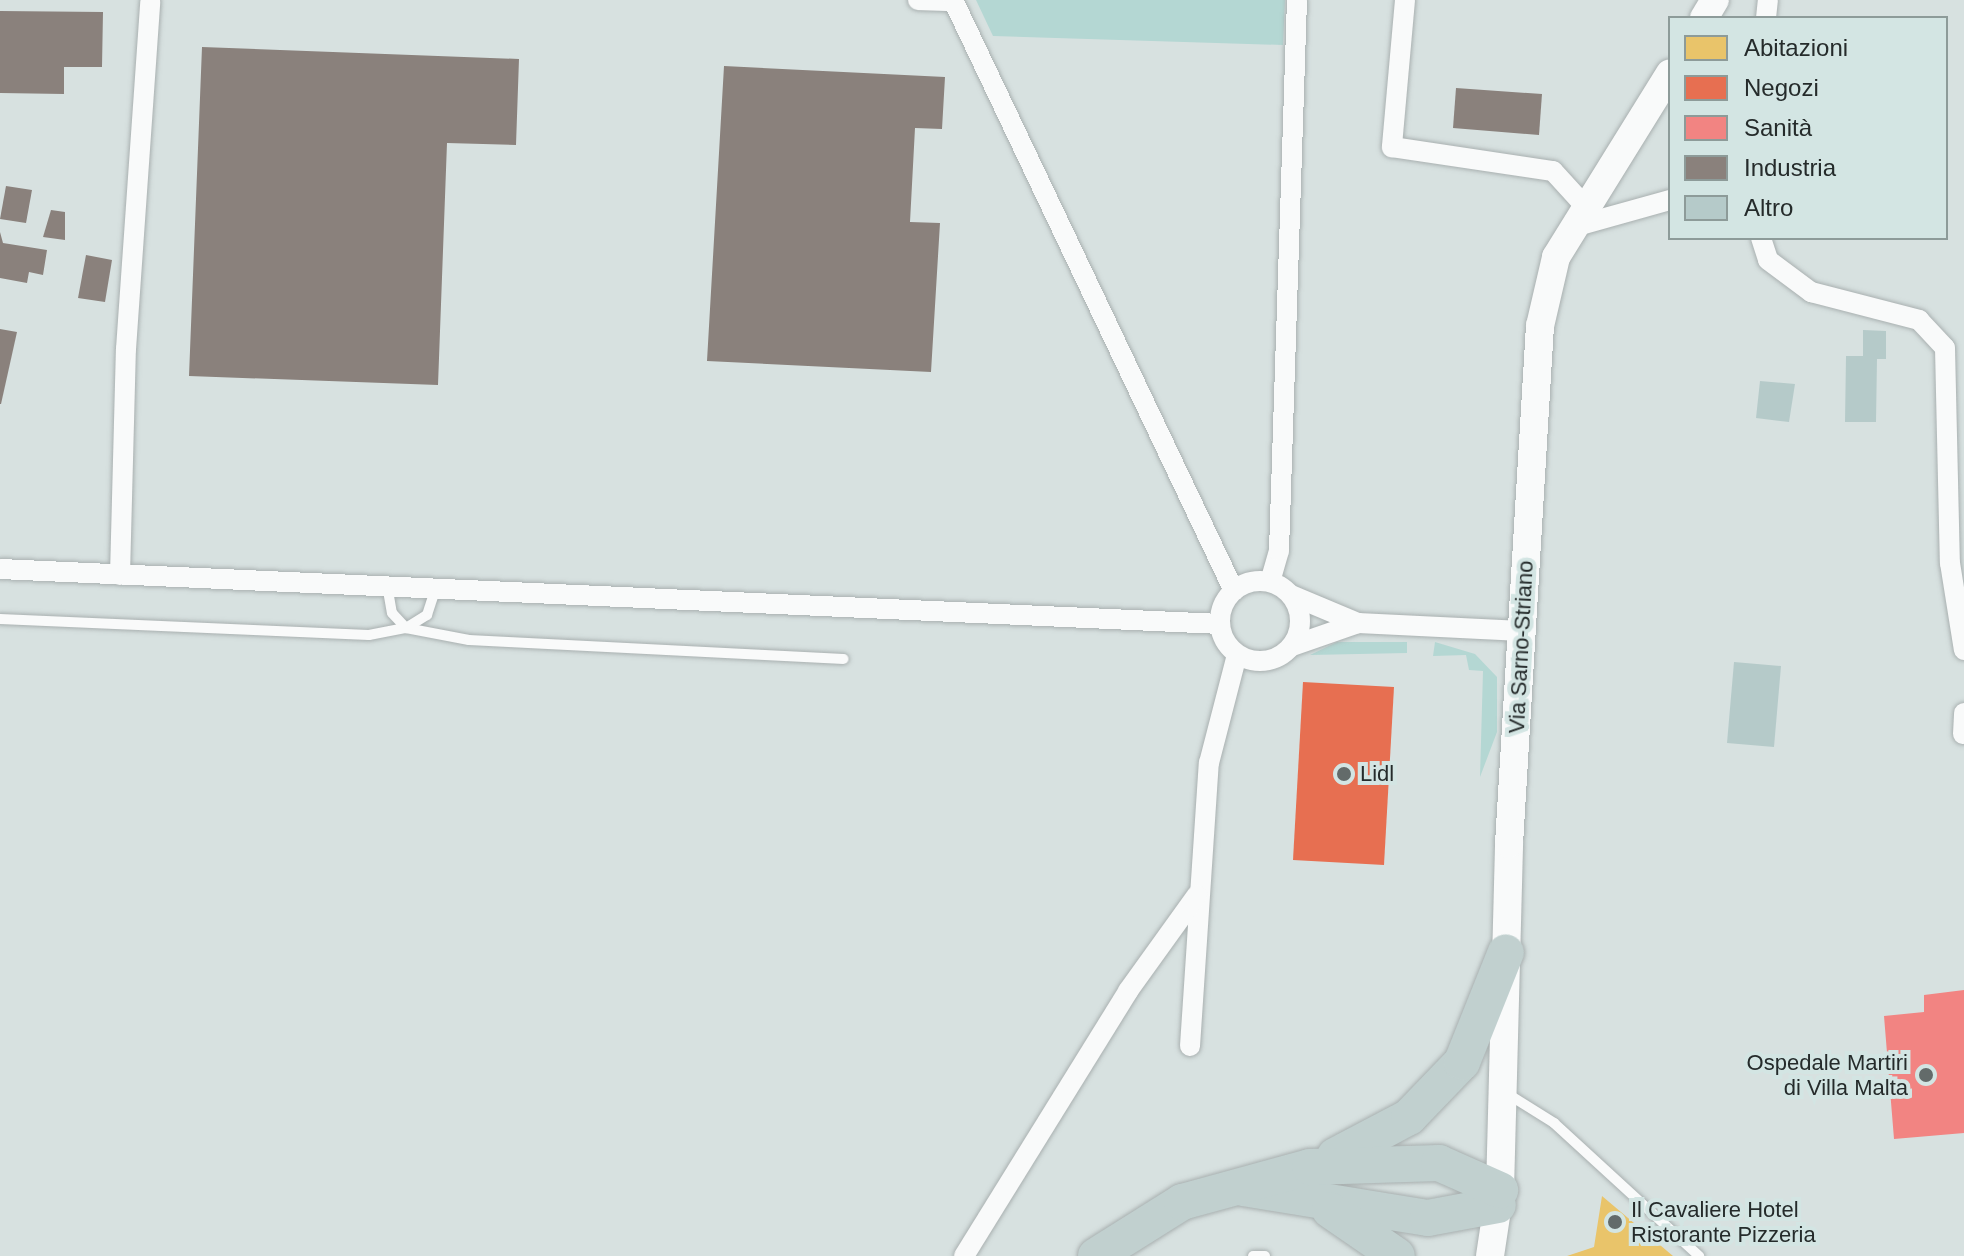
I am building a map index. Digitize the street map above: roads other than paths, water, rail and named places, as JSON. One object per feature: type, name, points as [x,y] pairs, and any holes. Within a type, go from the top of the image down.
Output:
[{"type":"highway","points":[[1096,1256],[1155,1215],[1233,1186],[1310,1167],[1374,1140],[1437,1091],[1462,1062],[1506,952]]},
{"type":"highway","points":[[1310,1167],[1439,1163],[1499,1197]]},
{"type":"highway","points":[[1233,1186],[1318,1203],[1428,1218],[1499,1197]]},
{"type":"highway","points":[[1318,1203],[1397,1256]]},
{"type":"main road","name":"Via Sarno-Striano","points":[[1490,1256],[1499,1197],[1505,1092],[1506,952],[1540,326],[1556,257],[1668,76]]},
{"type":"street","points":[[918,0],[953,1],[1234,591],[1220,624]]},
{"type":"street","points":[[1270,582],[1279,551],[1297,0]]},
{"type":"street","points":[[1405,0],[1392,147],[1553,171],[1579,216],[1668,200]]},
{"type":"street","points":[[120,575],[126,349],[149,1]]},
{"type":"street","points":[[1762,240],[1768,260],[1811,292],[1919,320],[1945,348],[1950,563],[1964,650]]},
{"type":"street","points":[[0,569],[1220,624]]},
{"type":"street","points":[[1234,591],[1270,582],[1291,595],[1358,623],[1522,631]]},
{"type":"street","points":[[1291,595],[1300,620],[1292,646]]},
{"type":"street","points":[[1237,655],[1272,660],[1292,646],[1358,623]]},
{"type":"street","points":[[1190,1046],[1197,895],[1211,741],[1237,655],[1220,624]]},
{"type":"street","points":[[1963,734],[1964,713]]},
{"type":"street","points":[[964,1256],[1128,991],[1197,895]]},
{"type":"lane","points":[[387,585],[392,613],[406,628],[469,640],[844,659]]},
{"type":"lane","points":[[0,619],[369,635],[406,628],[427,615],[436,587]]},
{"type":"lane","points":[[1505,1092],[1554,1123],[1699,1256]]},
{"type":"lane","points":[[1253,1256],[1265,1256]]},
{"type":"place","name":"Lidl","points":[[1344,774]]},
{"type":"place","name":"Ospedale Martiri di Villa Malta","points":[[1926,1075]]},
{"type":"place","name":"Il Cavaliere Hotel Ristorante Pizzeria","points":[[1615,1222]]}]
